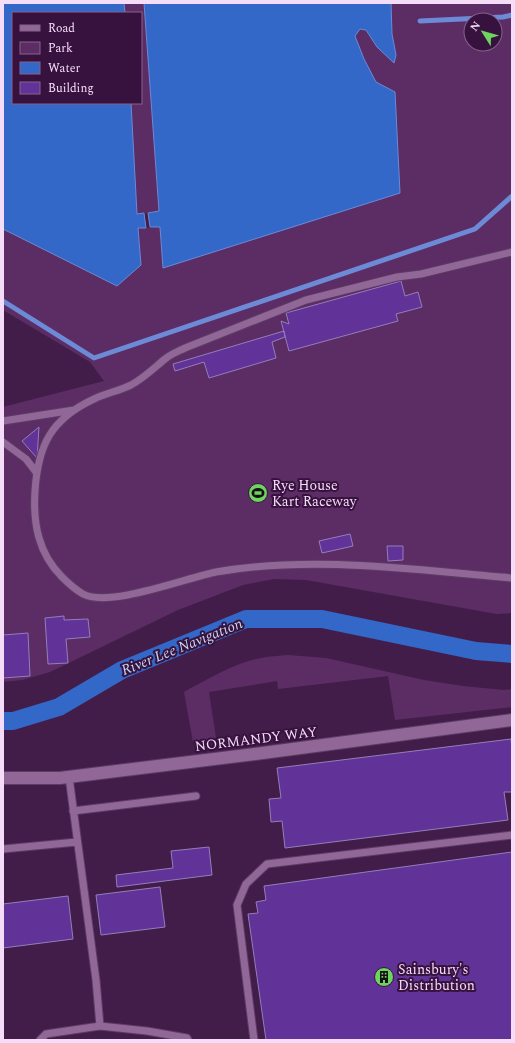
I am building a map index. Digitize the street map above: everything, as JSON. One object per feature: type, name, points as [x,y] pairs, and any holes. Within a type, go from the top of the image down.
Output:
[{"type":"street","name":"NORMANDY WAY","points":[[3,778],[69,777],[512,720]]},
{"type":"lane","points":[[512,252],[421,274],[397,277],[306,300],[166,357],[154,369],[134,383],[94,399],[60,421],[49,436],[40,454],[36,472],[34,518],[38,539],[45,555],[54,569],[67,582],[84,594],[95,598],[122,596],[216,572],[270,566],[351,564],[512,578]]},
{"type":"lane","points":[[3,421],[76,410]]},
{"type":"lane","points":[[3,442],[26,459],[36,472]]},
{"type":"lane","points":[[69,777],[96,980],[100,1026]]},
{"type":"lane","points":[[73,811],[196,796]]},
{"type":"lane","points":[[254,1040],[237,905],[246,884],[267,864],[512,835]]},
{"type":"lane","points":[[3,849],[77,842]]},
{"type":"lane","points":[[40,1040],[46,1034],[100,1026],[147,1031],[187,1038],[188,1040]]},
{"type":"green space","points":[[124,3],[144,3],[159,212],[137,214],[131,104],[142,104],[142,12],[125,12]]},
{"type":"green space","name":"Rye House Kart Raceway","points":[[391,3],[512,3],[512,613],[497,614],[306,580],[274,579],[243,585],[178,610],[50,672],[22,680],[3,682],[3,407],[104,381],[90,362],[3,310],[3,229],[117,286],[141,265],[138,228],[160,227],[163,267],[376,82],[364,59],[355,36],[360,29],[366,30],[377,47],[396,55],[392,34]]},
{"type":"green space","points":[[288,655],[326,658],[424,680],[463,686],[504,690],[512,689],[512,707],[395,720],[388,676],[278,689],[277,681],[209,692],[216,738],[193,742],[184,692],[242,663],[264,657]]},
{"type":"water","points":[[3,3],[124,3],[125,12],[12,12],[12,104],[131,104],[137,214],[144,213],[146,228],[138,228],[141,265],[117,286],[3,229]]},
{"type":"water","points":[[144,3],[391,3],[392,34],[396,55],[394,63],[377,47],[366,30],[360,29],[355,36],[364,59],[376,82],[395,92],[400,193],[163,268],[160,227],[150,227],[148,213],[159,211]]},
{"type":"building","points":[[401,281],[405,296],[418,292],[422,307],[396,314],[398,321],[289,351],[281,321],[289,324],[286,313]]},
{"type":"building","points":[[284,331],[285,337],[272,342],[276,358],[209,378],[204,362],[175,371],[173,364]]},
{"type":"building","points":[[39,427],[37,458],[22,441]]},
{"type":"building","points":[[350,534],[353,546],[322,553],[319,541]]},
{"type":"building","points":[[387,546],[403,546],[403,560],[388,561]]},
{"type":"building","points":[[64,616],[64,620],[88,619],[90,637],[66,639],[68,663],[48,664],[45,618]]},
{"type":"building","points":[[28,633],[30,676],[3,678],[3,635]]},
{"type":"building","points":[[511,739],[512,792],[504,792],[508,820],[285,848],[282,821],[271,822],[269,799],[281,798],[277,768]]},
{"type":"building","points":[[209,847],[212,875],[117,887],[116,875],[173,868],[171,851]]},
{"type":"building","name":"Sainsbury's Distribution","points":[[512,852],[512,1040],[266,1040],[248,914],[258,913],[256,902],[266,900],[264,886]]},
{"type":"building","points":[[160,887],[165,927],[101,935],[96,895]]},
{"type":"building","points":[[68,896],[73,939],[3,948],[3,904]]},
{"type":"waterway","points":[[420,21],[503,17],[512,15]]},
{"type":"waterway","points":[[3,301],[94,358],[475,229],[512,196]]},
{"type":"waterway","name":"River Lee Navigation","points":[[3,721],[13,721],[59,707],[122,670],[246,619],[322,619],[476,651],[512,654]]},
{"type":"place","name":"Rye House Kart Raceway","points":[[258,493]]},
{"type":"place","name":"Sainsbury's Distribution","points":[[384,977]]}]
